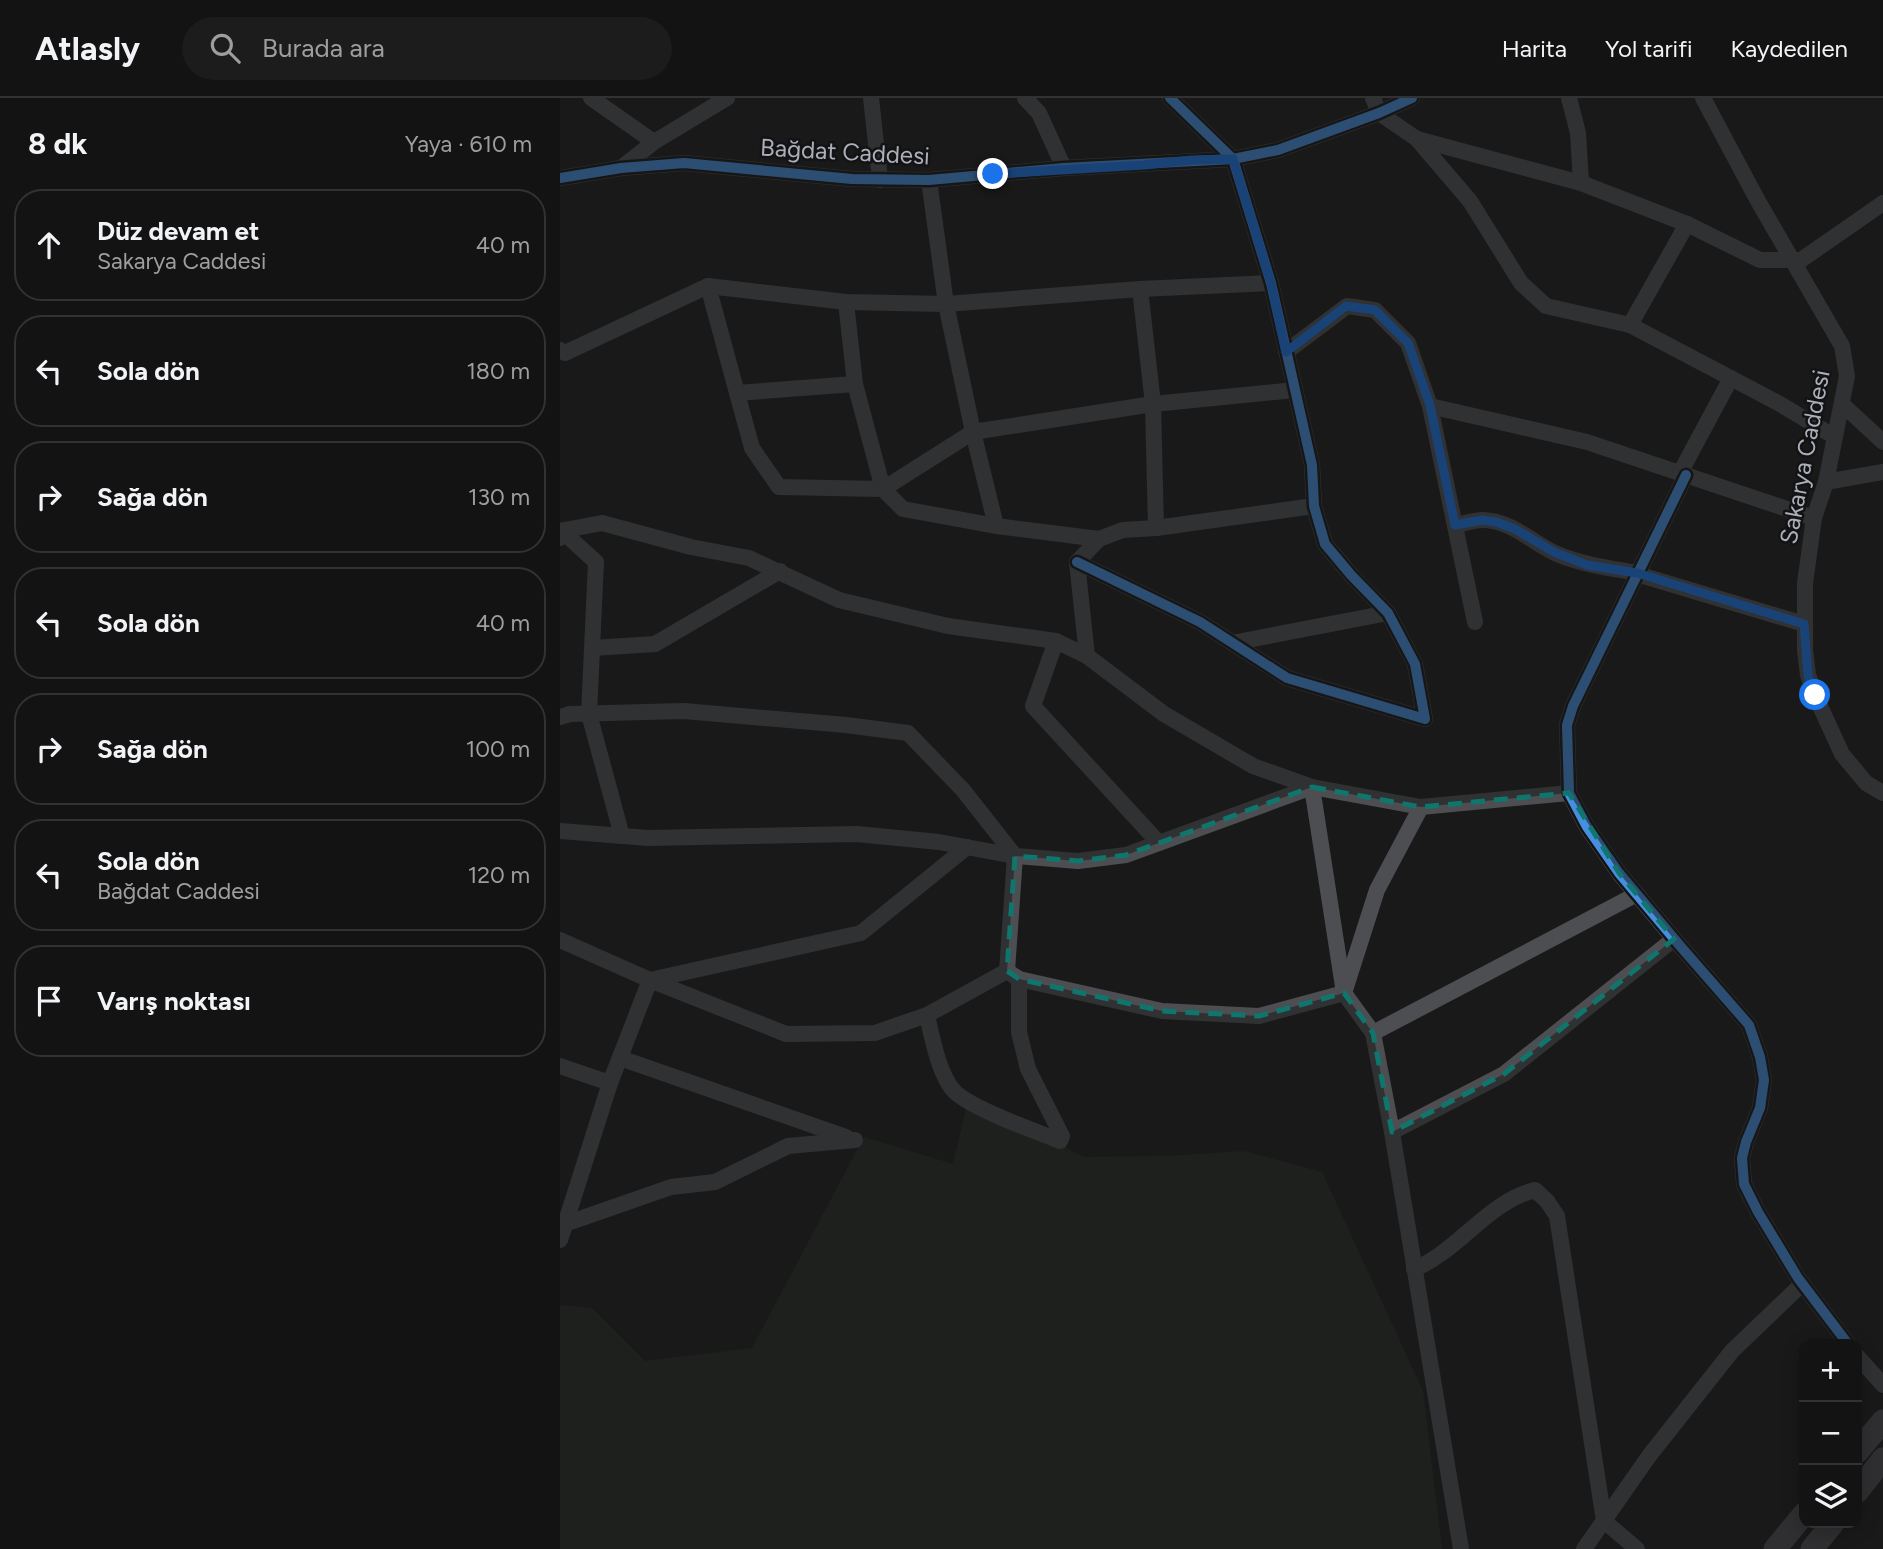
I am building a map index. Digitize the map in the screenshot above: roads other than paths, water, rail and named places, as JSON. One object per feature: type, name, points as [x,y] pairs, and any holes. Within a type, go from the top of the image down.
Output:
[{"type":"highway","points":[[1862,1446],[1883,1421]]},
{"type":"highway","points":[[1862,1486],[1883,1459]]},
{"type":"highway","points":[[1775,1549],[1799,1520]]},
{"type":"highway","points":[[1812,1549],[1829,1528]]},
{"type":"street","points":[[591,98],[654,142]]},
{"type":"street","points":[[621,168],[654,142],[727,98]]},
{"type":"street","points":[[871,98],[880,180]]},
{"type":"street","points":[[1025,98],[1039,113],[1064,168]]},
{"type":"street","points":[[1077,562],[1200,622],[1287,678],[1425,719],[1415,664],[1388,613],[1350,575],[1325,544],[1314,506],[1312,465],[1271,283],[1233,159],[1170,98]]},
{"type":"street","name":"Bağdat Caddesi","points":[[560,178],[621,168],[684,163],[880,180],[929,180],[1064,168],[1233,159],[1278,150],[1376,105],[1412,98]]},
{"type":"street","points":[[1569,98],[1578,133],[1581,183]]},
{"type":"street","name":"Sakarya Caddesi","points":[[1703,98],[1758,201],[1842,346],[1847,376],[1843,405],[1826,482],[1814,518],[1805,583],[1804,624],[1808,676],[1842,754],[1866,783],[1883,793]]},
{"type":"street","points":[[1376,105],[1417,139],[1470,201],[1521,283],[1546,306],[1630,325],[1835,437]]},
{"type":"street","points":[[1417,139],[1581,183],[1687,224],[1760,260],[1801,260],[1883,203]]},
{"type":"street","points":[[929,180],[946,304],[996,526]]},
{"type":"street","points":[[1630,325],[1687,224]]},
{"type":"street","points":[[560,350],[565,353],[708,286],[846,302],[946,304],[1140,289],[1271,283]]},
{"type":"street","points":[[708,286],[752,448],[779,487],[883,489],[973,432],[1153,404],[1295,390]]},
{"type":"street","points":[[1140,289],[1153,404],[1156,528]]},
{"type":"street","points":[[846,302],[855,384],[883,489],[903,509],[996,526],[1099,539]]},
{"type":"street","points":[[1286,352],[1346,306],[1375,310],[1408,343],[1430,405],[1475,622]]},
{"type":"street","points":[[1731,378],[1573,706],[1567,725],[1569,793],[1587,827],[1637,894],[1749,1025],[1760,1057],[1764,1080],[1760,1108],[1742,1158],[1744,1184],[1802,1283],[1844,1339]]},
{"type":"street","points":[[737,393],[855,384]]},
{"type":"street","points":[[1430,405],[1587,442],[1814,518]]},
{"type":"street","points":[[1843,405],[1883,442]]},
{"type":"street","points":[[1826,482],[1883,472]]},
{"type":"street","points":[[1087,656],[1077,562],[1099,539],[1123,530],[1156,528],[1314,506]]},
{"type":"street","points":[[1455,525],[1482,520],[1496,522],[1515,529],[1554,552],[1587,565],[1637,573],[1804,624]]},
{"type":"street","points":[[561,534],[602,523],[691,547],[749,558],[839,600],[948,626],[1056,641],[1087,656],[1164,713],[1253,766],[1312,787],[1421,807],[1569,793]]},
{"type":"street","points":[[561,534],[596,562],[589,714],[622,836]]},
{"type":"street","points":[[593,648],[655,644],[780,571]]},
{"type":"street","points":[[1232,643],[1388,613]]},
{"type":"street","points":[[1056,641],[1033,706],[1159,844]]},
{"type":"street","points":[[560,717],[684,711],[908,733],[963,790],[1015,856],[1013,975],[1019,1032],[1028,1069],[1062,1136],[1060,1140],[978,1106],[955,1091],[938,1060],[927,1015]]},
{"type":"street","points":[[560,831],[648,838],[858,834],[967,847],[1015,856],[1078,861],[1126,855],[1312,787]]},
{"type":"street","points":[[1312,787],[1344,993],[1373,1033],[1461,1549]]},
{"type":"street","points":[[1344,993],[1377,890],[1421,807]]},
{"type":"street","points":[[650,980],[861,933],[967,847]]},
{"type":"street","points":[[1373,1033],[1637,894]]},
{"type":"street","points":[[1392,1132],[1504,1074],[1674,939]]},
{"type":"street","points":[[560,940],[650,980],[786,1034],[875,1033],[927,1015],[1013,975],[1163,1011],[1259,1016],[1344,993]]},
{"type":"street","points":[[560,1240],[610,1083],[650,980]]},
{"type":"street","points":[[565,1224],[671,1187],[716,1182],[788,1146],[855,1140],[620,1058]]},
{"type":"street","points":[[560,1066],[610,1083]]},
{"type":"street","points":[[1414,1269],[1433,1262],[1493,1212],[1521,1194],[1535,1190],[1547,1201],[1557,1216],[1604,1521],[1637,1549]]},
{"type":"street","points":[[1584,1549],[1649,1456],[1732,1351],[1802,1283]]},
{"type":"street","points":[[1862,1362],[1883,1385]]}]
